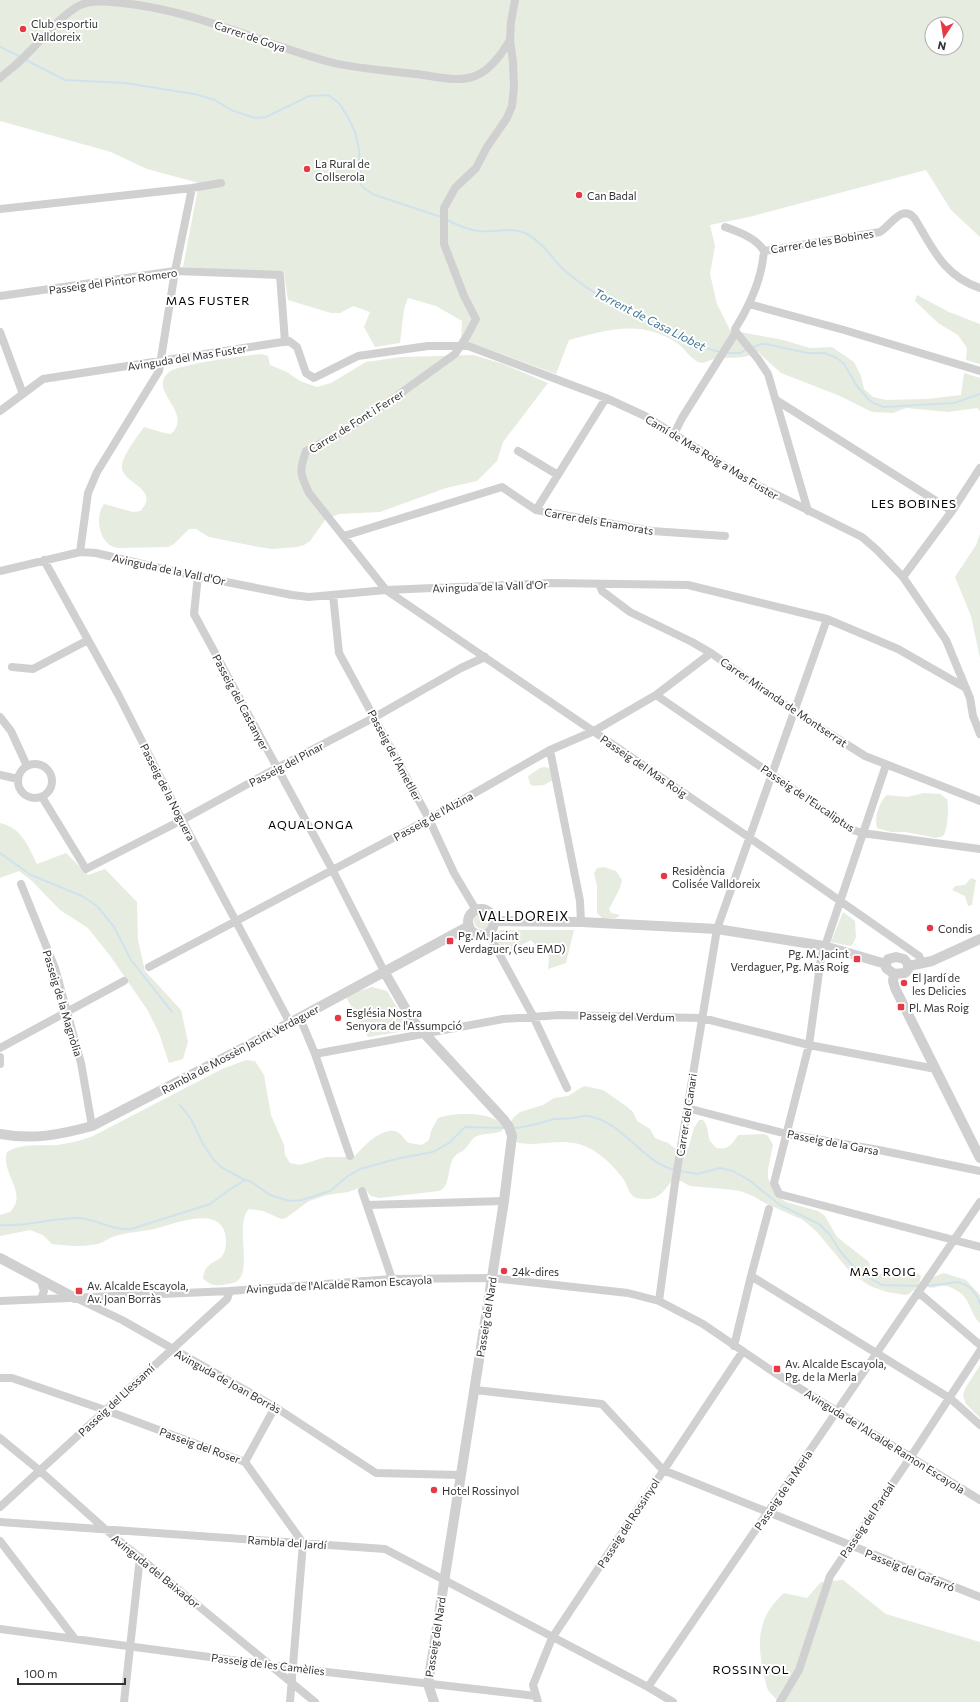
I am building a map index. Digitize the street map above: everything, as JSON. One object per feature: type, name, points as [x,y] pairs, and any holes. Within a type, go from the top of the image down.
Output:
[{"type":"street","points":[[510,40],[511,22],[515,0]]},
{"type":"street","name":"Carrer de Goya","points":[[0,78],[26,55],[63,16],[86,3],[106,2],[136,5],[197,18],[327,61],[360,67],[450,78],[466,79],[475,77],[484,72],[498,58],[510,40]]},
{"type":"street","name":"Carrer de Font i Ferrer","points":[[386,590],[309,492],[301,476],[302,463],[306,451],[346,430],[394,398],[455,354],[476,320],[464,296],[444,244],[444,208],[455,188],[476,168],[512,106],[514,62],[510,40]]},
{"type":"street","points":[[0,209],[192,188],[221,183]]},
{"type":"street","points":[[80,552],[88,493],[97,472],[159,371],[175,271],[192,188]]},
{"type":"street","name":"Carrer de les Bobines","points":[[725,227],[750,238],[761,246],[764,251],[880,232],[897,216],[907,212],[915,219],[947,269],[956,277],[980,288]]},
{"type":"street","points":[[674,434],[682,418],[736,332],[735,329],[750,304],[761,269],[764,251]]},
{"type":"street","name":"Passeig del Pintor Romero","points":[[0,296],[175,271],[280,275],[284,342]]},
{"type":"street","points":[[750,304],[844,330],[980,371]]},
{"type":"street","points":[[0,332],[23,394]]},
{"type":"street","points":[[736,332],[753,352],[768,374],[808,511]]},
{"type":"street","name":"Camí de Mas Roig a Mas Fuster","points":[[284,342],[289,341],[298,347],[306,373],[314,378],[358,356],[428,346],[468,346],[606,398],[645,416],[749,481],[862,537],[903,577],[946,640],[970,698],[973,716],[980,734]]},
{"type":"street","name":"Avinguda del Mas Fuster","points":[[0,411],[43,379],[284,342]]},
{"type":"street","points":[[536,510],[606,398]]},
{"type":"street","points":[[776,400],[952,511]]},
{"type":"street","points":[[518,451],[558,475]]},
{"type":"street","points":[[903,577],[952,511],[980,468]]},
{"type":"street","name":"Carrer dels Enamorats","points":[[344,536],[502,487],[536,510],[652,531],[725,536]]},
{"type":"street","name":"Avinguda de la Vall d'Or","points":[[0,571],[80,552],[96,553],[176,572],[309,597],[386,590],[552,583],[688,585],[827,619],[898,649],[966,688]]},
{"type":"street","name":"Passeig de la Noguera","points":[[44,560],[119,696],[182,820],[290,1023]]},
{"type":"street","name":"Passeig del Castanyer","points":[[198,575],[194,614],[332,869],[385,973]]},
{"type":"street","name":"Carrer Miranda de Montserrat","points":[[599,584],[602,591],[630,612],[692,642],[711,653],[794,711],[865,756],[980,801]]},
{"type":"street","name":"Passeig del Mas Roig","points":[[386,590],[750,838],[919,956],[923,964]]},
{"type":"street","name":"Passeig de l'Ametller","points":[[333,595],[339,653],[429,819],[454,873],[476,910]]},
{"type":"street","name":"Carrer del Canari","points":[[659,1301],[678,1160],[717,929],[827,619]]},
{"type":"street","points":[[12,667],[34,669],[88,640]]},
{"type":"street","name":"Passeig de l'Alzina","points":[[149,967],[429,819],[550,750],[594,731],[656,695],[711,653]]},
{"type":"street","name":"Passeig del Pinar","points":[[42,797],[86,869],[375,718],[461,668],[484,657]]},
{"type":"street","name":"Passeig de l'Eucaliptus","points":[[656,695],[853,830],[862,834],[980,849]]},
{"type":"street","points":[[0,717],[11,731],[27,766]]},
{"type":"street","points":[[550,750],[580,901],[581,922]]},
{"type":"street","points":[[39,765],[46,769],[50,774],[52,784],[50,790],[42,797],[30,798],[23,794],[20,789],[18,779],[20,773],[27,766],[39,765]]},
{"type":"street","points":[[886,765],[820,958],[809,1045],[774,1183],[779,1194],[980,1247]]},
{"type":"street","points":[[0,775],[18,779]]},
{"type":"street","name":"Passeig de la Magnòlia","points":[[21,884],[55,968],[81,1063],[92,1126]]},
{"type":"street","points":[[484,909],[488,911],[493,917],[494,921],[493,928],[488,933],[477,934],[469,926],[469,918],[476,910],[484,909]]},
{"type":"street","points":[[494,921],[581,922],[717,929],[824,946],[886,964]]},
{"type":"street","name":"Rambla de Mossèn Jacint Verdaguer","points":[[0,1134],[25,1137],[46,1137],[68,1133],[92,1126],[385,973],[469,926]]},
{"type":"street","points":[[488,933],[533,1016],[567,1088]]},
{"type":"street","points":[[909,966],[932,961],[980,939]]},
{"type":"street","points":[[896,957],[901,944]]},
{"type":"street","points":[[896,957],[906,961],[909,966],[905,973],[894,974],[886,968],[886,964],[888,959],[896,957]]},
{"type":"street","name":"Passeig del Nard","points":[[385,973],[412,1020],[504,1120],[509,1127],[512,1144],[475,1390],[428,1684],[434,1702]]},
{"type":"street","points":[[894,974],[894,984],[980,1158]]},
{"type":"street","points":[[0,1048],[124,981]]},
{"type":"street","name":"Passeig del Verdum","points":[[315,1054],[503,1019],[533,1016],[559,1015],[702,1018],[809,1045],[936,1069]]},
{"type":"street","points":[[300,1018],[315,1054],[350,1156]]},
{"type":"street","points":[[0,1057],[0,1064]]},
{"type":"street","name":"Passeig de la Garsa","points":[[687,1108],[787,1134],[879,1150],[980,1171]]},
{"type":"street","points":[[362,1191],[392,1279]]},
{"type":"street","points":[[367,1205],[504,1201]]},
{"type":"street","name":"Passeig de la Merla","points":[[648,1688],[980,1202]]},
{"type":"street","points":[[734,1346],[750,1276],[769,1209]]},
{"type":"street","name":"Avinguda de Joan Borràs","points":[[0,1258],[41,1281],[122,1320],[171,1349],[275,1406],[376,1473],[461,1475]]},
{"type":"street","points":[[750,1276],[949,1398],[980,1425]]},
{"type":"street","name":"Avinguda de l'Alcalde Ramon Escayola","points":[[0,1301],[230,1291],[392,1279],[492,1278],[628,1293],[659,1301],[703,1324],[734,1346],[910,1458],[980,1500]]},
{"type":"street","points":[[41,1281],[44,1291],[41,1299]]},
{"type":"street","name":"Passeig del Llessamí","points":[[0,1507],[227,1299],[230,1291]]},
{"type":"street","points":[[918,1292],[980,1345]]},
{"type":"street","points":[[97,1308],[98,1301],[102,1296]]},
{"type":"street","name":"Passeig del Rossinyol","points":[[537,1699],[533,1685],[552,1638],[743,1351]]},
{"type":"street","name":"Passeig del Pardal","points":[[780,1702],[799,1670],[830,1576],[980,1351]]},
{"type":"street","name":"Passeig del Roser","points":[[0,1378],[12,1378],[105,1410],[245,1462],[303,1543]]},
{"type":"street","points":[[475,1390],[602,1404],[663,1470]]},
{"type":"street","points":[[245,1462],[275,1406]]},
{"type":"street","name":"Avinguda del Baixador","points":[[0,1438],[39,1470],[105,1529],[315,1702]]},
{"type":"street","name":"Passeig del Gafarró","points":[[663,1470],[980,1597]]},
{"type":"street","name":"Rambla del Jardí","points":[[0,1522],[385,1550],[673,1702]]},
{"type":"street","points":[[0,1541],[75,1640]]},
{"type":"street","points":[[290,1702],[303,1543]]},
{"type":"street","points":[[124,1702],[140,1557]]},
{"type":"street","name":"Passeig de les Camèlies","points":[[0,1630],[537,1699]]},
{"type":"shaded area","points":[[0,0],[980,0],[980,237],[951,210],[926,170],[749,217],[710,225],[715,246],[710,274],[717,304],[730,330],[783,340],[810,348],[832,347],[854,362],[861,376],[864,389],[873,397],[886,400],[927,399],[961,395],[964,373],[980,378],[980,411],[977,408],[948,412],[906,408],[893,413],[872,412],[840,396],[781,373],[758,352],[738,358],[716,358],[702,363],[696,361],[690,356],[678,343],[663,335],[651,331],[630,328],[610,330],[569,340],[556,374],[479,346],[461,342],[462,321],[436,306],[408,298],[404,309],[400,343],[375,347],[364,327],[370,312],[353,306],[340,313],[331,313],[288,300],[284,273],[183,267],[199,183],[147,169],[111,152],[0,121]]},
{"type":"shaded area","points":[[917,295],[949,312],[980,324],[980,364],[966,360],[967,348],[958,335],[938,323],[915,301]]},
{"type":"shaded area","points":[[261,354],[268,356],[270,365],[287,372],[300,381],[317,387],[331,383],[366,362],[401,357],[474,355],[503,364],[548,383],[503,442],[497,461],[477,481],[446,488],[380,512],[339,514],[325,520],[310,541],[304,545],[272,549],[209,537],[196,529],[189,529],[174,544],[168,547],[118,548],[106,542],[100,530],[99,523],[99,516],[104,504],[133,512],[140,511],[145,504],[146,498],[144,492],[124,474],[122,469],[122,464],[130,447],[144,427],[171,434],[177,426],[175,410],[163,387],[163,380],[168,373],[197,364]]},
{"type":"shaded area","points":[[980,534],[980,658],[971,616],[955,577],[976,545]]},
{"type":"shaded area","points":[[545,767],[551,769],[553,780],[544,785],[533,786],[530,784],[528,776],[540,768]]},
{"type":"shaded area","points":[[924,793],[940,794],[947,799],[948,818],[943,836],[936,838],[906,832],[891,832],[877,828],[876,820],[878,810],[887,795],[907,797]]},
{"type":"shaded area","points":[[0,823],[8,825],[19,833],[27,844],[37,864],[66,853],[88,875],[105,869],[137,902],[138,940],[145,971],[181,1010],[188,1042],[183,1059],[169,1063],[159,1033],[148,1011],[111,957],[88,928],[60,910],[32,881],[19,871],[0,878]]},
{"type":"shaded area","points":[[604,867],[616,871],[622,880],[620,888],[609,909],[611,913],[620,915],[616,918],[602,918],[597,913],[597,886],[594,873],[597,868]]},
{"type":"shaded area","points":[[971,878],[976,880],[972,905],[968,906],[965,896],[952,890],[955,886],[965,885]]},
{"type":"shaded area","points":[[843,912],[855,921],[856,937],[853,944],[850,946],[831,942]]},
{"type":"shaded area","points":[[479,913],[485,913],[490,918],[488,927],[485,929],[479,929],[474,924],[474,918]]},
{"type":"shaded area","points":[[501,930],[574,930],[566,963],[548,969],[548,952],[545,946],[536,946],[531,940],[509,952],[505,944],[500,947],[497,940],[496,935]]},
{"type":"shaded area","points":[[372,987],[387,991],[411,1030],[368,1037],[345,995]]},
{"type":"shaded area","points":[[246,1060],[255,1061],[264,1075],[271,1115],[284,1145],[285,1155],[290,1163],[300,1165],[326,1157],[354,1157],[372,1140],[389,1131],[395,1131],[401,1134],[409,1143],[422,1145],[429,1140],[431,1131],[438,1118],[445,1116],[463,1114],[482,1115],[498,1121],[503,1126],[502,1131],[477,1136],[465,1149],[456,1155],[452,1160],[446,1185],[439,1191],[379,1198],[371,1196],[361,1187],[348,1192],[327,1195],[309,1201],[286,1218],[281,1219],[263,1211],[249,1209],[245,1216],[243,1225],[244,1267],[237,1281],[230,1284],[214,1285],[207,1282],[203,1278],[208,1267],[222,1256],[226,1243],[224,1230],[218,1222],[209,1219],[198,1218],[186,1220],[154,1229],[120,1235],[98,1244],[87,1246],[52,1244],[43,1235],[30,1230],[0,1236],[0,1215],[10,1212],[15,1205],[17,1198],[16,1190],[7,1168],[7,1152],[18,1147],[57,1145],[88,1138],[222,1069]]},
{"type":"shaded area","points":[[584,1086],[603,1090],[633,1112],[637,1121],[650,1129],[655,1138],[668,1143],[680,1152],[684,1152],[688,1149],[694,1128],[699,1120],[703,1120],[705,1123],[710,1141],[716,1148],[730,1146],[738,1135],[764,1134],[768,1136],[773,1145],[768,1169],[768,1178],[775,1194],[786,1202],[818,1211],[825,1216],[837,1237],[869,1262],[871,1271],[884,1275],[917,1273],[921,1276],[919,1285],[909,1294],[905,1295],[887,1292],[870,1286],[851,1273],[817,1232],[803,1220],[740,1191],[690,1186],[675,1178],[662,1193],[656,1197],[641,1199],[631,1194],[624,1180],[611,1164],[594,1151],[582,1145],[565,1142],[524,1144],[516,1142],[511,1122],[520,1112],[543,1105],[554,1098],[568,1096]]},
{"type":"shaded area","points":[[944,1273],[966,1280],[980,1295],[980,1323],[966,1299],[959,1292],[946,1286],[932,1288],[927,1286],[933,1277]]},
{"type":"shaded area","points":[[980,1365],[980,1418],[966,1404],[963,1395],[966,1387]]},
{"type":"shaded area","points":[[843,1580],[886,1614],[980,1642],[980,1702],[779,1702],[768,1690],[762,1666],[760,1635],[765,1618],[776,1601],[784,1593],[807,1598],[821,1582]]},
{"type":"waterway","name":"Torrent de Casa Llobet","points":[[0,47],[21,57]]},
{"type":"waterway","name":"Torrent de Casa Llobet","points":[[24,59],[65,80],[125,83],[194,94],[215,100],[231,110],[255,118],[266,117],[309,96],[328,95],[339,103],[355,132],[359,150],[361,185],[375,195],[441,217]]},
{"type":"waterway","name":"Torrent de Casa Llobet","points":[[447,220],[463,227],[475,230],[515,230],[527,234],[542,246],[564,270],[603,298],[632,314],[692,342],[708,349],[720,352]]},
{"type":"waterway","name":"Torrent de Casa Llobet","points":[[751,348],[761,344],[766,344],[807,353],[825,353],[837,358],[844,364],[857,386],[869,400],[884,407],[954,403],[980,394]]},
{"type":"waterway","name":"Torrent de Casa Llobet","points":[[726,353],[740,353],[747,349]]},
{"type":"waterway","points":[[0,853],[31,875],[82,896],[97,906],[114,927],[131,960],[172,1012]]},
{"type":"waterway","points":[[179,1104],[191,1119],[203,1144],[213,1159],[221,1167],[245,1180]]},
{"type":"waterway","points":[[513,1128],[529,1126],[555,1119],[588,1116],[601,1120],[612,1126],[652,1159],[663,1166],[675,1170]]},
{"type":"waterway","points":[[0,1225],[19,1225],[58,1219],[77,1218],[90,1220],[117,1228],[131,1229],[210,1204],[245,1180],[250,1181],[270,1195],[289,1201],[302,1200],[330,1191],[348,1176],[360,1169],[400,1158],[433,1152],[449,1143],[465,1127],[504,1128]]},
{"type":"waterway","points":[[680,1171],[697,1174],[720,1168],[733,1171],[749,1180],[780,1205],[819,1224],[830,1235],[840,1251],[854,1267],[868,1277],[882,1285],[919,1286]]},
{"type":"waterway","points":[[926,1286],[958,1282],[966,1285],[972,1290],[977,1296],[980,1304]]},
{"type":"place","name":"Club esportiu Valldoreix","points":[[23,29]]},
{"type":"place","name":"La Rural de Collserola","points":[[307,169]]},
{"type":"place","name":"Can Badal","points":[[579,195]]},
{"type":"place","name":"Residència Colisée Valldoreix","points":[[664,876]]},
{"type":"place","name":"Condis","points":[[930,928]]},
{"type":"place","name":"Pg. M. Jacint Verdaguer, (seu EMD)","points":[[450,941]]},
{"type":"place","name":"Pg. M. Jacint Verdaguer, Pg. Mas Roig","points":[[857,959]]},
{"type":"place","name":"El Jardí de les Delicies","points":[[904,983]]},
{"type":"place","name":"Pl. Mas Roig","points":[[901,1007]]},
{"type":"place","name":"Església Nostra Senyora de l'Assumpció","points":[[338,1018]]},
{"type":"place","name":"24k-dires","points":[[504,1271]]},
{"type":"place","name":"Av. Alcalde Escayola, Av. Joan Borràs","points":[[79,1291]]},
{"type":"place","name":"Av. Alcalde Escayola, Pg. de la Merla","points":[[777,1369]]},
{"type":"place","name":"Hotel Rossinyol","points":[[434,1490]]},
{"type":"district","name":"MAS FUSTER","points":[[208,300]]},
{"type":"district","name":"LES BOBINES","points":[[914,503]]},
{"type":"district","name":"AQUALONGA","points":[[311,824]]},
{"type":"district","name":"VALLDOREIX","points":[[524,916]]},
{"type":"district","name":"MAS ROIG","points":[[883,1271]]},
{"type":"district","name":"ROSSINYOL","points":[[751,1669]]}]
